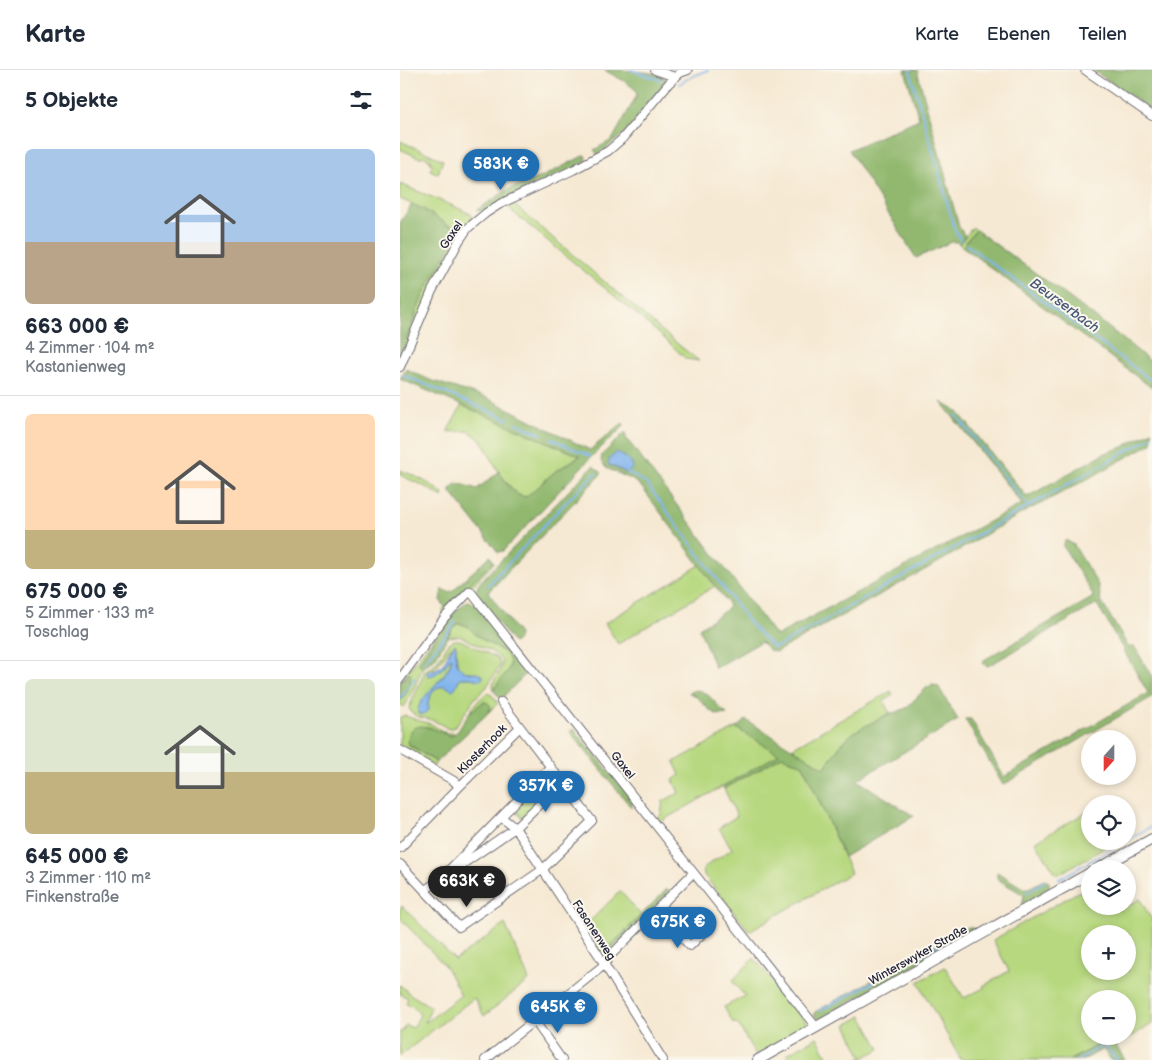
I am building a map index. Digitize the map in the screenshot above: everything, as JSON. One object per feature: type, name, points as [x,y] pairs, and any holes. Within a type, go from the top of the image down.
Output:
[{"type":"street","points":[[655,70],[675,77]]},
{"type":"street","name":"Gaxel","points":[[400,367],[432,291],[468,228],[500,204],[573,170],[608,151],[622,139],[675,77],[688,70]]},
{"type":"street","points":[[1085,70],[1152,116]]},
{"type":"street","name":"Gaxel","points":[[400,679],[445,617],[470,591],[816,1027]]},
{"type":"street","name":"Klosterhook","points":[[501,702],[592,821],[542,870]]},
{"type":"street","name":"Klosterhook","points":[[400,848],[520,727]]},
{"type":"street","points":[[400,750],[454,782],[459,787]]},
{"type":"street","points":[[438,882],[550,767]]},
{"type":"street","points":[[425,890],[515,828],[562,782]]},
{"type":"street","name":"Fasanenweg","points":[[501,817],[515,828],[663,1060]]},
{"type":"street","points":[[1114,860],[1152,839]]},
{"type":"street","points":[[400,864],[459,927],[542,870]]},
{"type":"street","points":[[485,1060],[604,966],[609,957],[693,873]]},
{"type":"street","name":"Winterswyker Straße","points":[[758,1060],[1081,878]]},
{"type":"street","points":[[656,910],[690,946],[704,932]]},
{"type":"street","points":[[534,1020],[562,1060]]},
{"type":"green space","points":[[604,70],[648,73],[663,77],[667,81],[627,131],[598,155],[594,150],[612,140],[636,97],[637,91],[626,82]]},
{"type":"green space","points":[[905,70],[918,70],[959,227],[965,236],[959,244],[951,242],[916,258],[849,150],[919,119]]},
{"type":"green space","points":[[1093,70],[1152,70],[1152,111]]},
{"type":"green space","points":[[400,141],[443,160],[438,174],[430,170],[433,164],[430,163],[431,160],[423,156],[420,158],[400,149]]},
{"type":"green space","points":[[585,155],[587,161],[482,211],[477,210],[509,189],[542,177]]},
{"type":"green space","points":[[400,184],[471,214],[472,217],[400,363],[400,356],[423,295],[459,228],[448,225],[423,209],[400,199]]},
{"type":"green space","points":[[412,204],[448,225],[459,228],[423,295],[400,356],[400,223]]},
{"type":"green space","points":[[513,204],[699,361],[686,359],[635,313],[514,213],[507,205]]},
{"type":"green space","points":[[973,227],[976,230],[963,247],[959,244]]},
{"type":"green space","points":[[976,230],[1087,311],[1152,363],[1152,388],[963,247]]},
{"type":"green space","points":[[406,369],[430,380],[487,398],[590,450],[623,423],[624,426],[593,455],[503,551],[498,552],[449,490],[457,483],[477,489],[499,472],[518,495],[526,497],[553,473],[580,456],[400,379]]},
{"type":"green space","points":[[941,402],[958,412],[1027,497],[1103,454],[1123,447],[1152,431],[1152,443],[1024,512],[939,562],[776,652],[769,650],[761,642],[715,668],[699,628],[726,610],[729,606],[727,602],[640,485],[606,468],[601,461],[602,455],[625,432],[626,438],[776,636],[1022,504]],"holes":[[[622,455],[633,465],[627,473],[609,465]]]},
{"type":"green space","points":[[462,405],[580,456],[553,473],[526,497],[518,495],[499,472],[481,440],[469,431],[447,432]]},
{"type":"green space","points":[[593,466],[602,473],[488,592],[519,634],[517,640],[513,643],[477,595],[478,586]]},
{"type":"green space","points":[[400,470],[433,486],[443,494],[442,497],[400,475]]},
{"type":"green space","points":[[1066,540],[1074,545],[1098,585],[1101,601],[1129,648],[1134,646],[1152,677],[1152,697],[1096,730],[1085,730],[1148,693],[1097,604],[988,666],[983,664],[984,660],[1092,598],[1093,595],[1063,544]]},
{"type":"green space","points":[[490,556],[493,561],[492,563],[445,607],[440,600],[442,589],[448,592],[452,591]]},
{"type":"green space","points":[[493,561],[494,563],[446,613],[442,610],[492,563]]},
{"type":"green space","points":[[700,565],[715,586],[618,644],[605,623]]},
{"type":"green space","points":[[467,601],[475,605],[526,672],[501,699],[493,690],[508,670],[510,665],[509,658],[506,653],[485,641],[467,626],[457,624],[435,658],[423,667],[419,663],[448,618]]},
{"type":"green space","points":[[448,618],[419,662],[423,667],[410,697],[404,707],[400,705],[400,682]]},
{"type":"green space","points":[[457,624],[467,626],[485,641],[506,653],[509,658],[510,665],[508,670],[493,690],[502,661],[494,653],[462,637],[448,637]]},
{"type":"green space","points":[[454,640],[460,640],[495,657],[499,661],[500,666],[486,688],[475,698],[455,727],[448,729],[434,721],[416,716],[409,708],[425,671],[436,663],[449,643]],"holes":[[[455,644],[457,663],[461,670],[473,672],[470,678],[460,678],[456,686],[445,686],[436,689],[430,696],[422,715],[418,713],[423,700],[446,672],[452,657],[443,668],[427,673],[436,666]]]},
{"type":"green space","points":[[408,673],[411,677],[408,691],[400,701],[400,684]]},
{"type":"green space","points":[[938,686],[958,720],[857,780],[914,816],[844,857],[803,765],[782,756],[724,789],[723,786],[779,754],[736,728],[746,720],[824,768],[843,742],[854,732],[890,713],[906,708],[927,687]]},
{"type":"green space","points":[[695,690],[709,696],[727,714],[720,715],[715,713],[698,698],[688,693]]},
{"type":"green space","points":[[891,691],[893,695],[883,701],[890,713],[854,732],[824,768],[792,748]]},
{"type":"green space","points":[[487,693],[492,695],[498,703],[488,713],[491,707],[483,702],[469,713],[478,701]]},
{"type":"green space","points":[[483,702],[486,702],[491,707],[488,713],[436,762],[407,743],[411,731],[419,726],[451,736],[458,731],[469,713]]},
{"type":"green space","points":[[403,716],[431,724],[446,733],[454,733],[450,736],[429,727],[419,727],[407,744],[436,762],[434,766],[400,746],[400,717]]},
{"type":"green space","points":[[965,719],[971,719],[1004,777],[1081,732],[1081,739],[1003,785]]},
{"type":"green space","points":[[736,728],[780,754],[658,823],[655,820],[661,815],[663,801],[679,793],[673,780],[680,775],[674,762]]},
{"type":"green space","points":[[574,729],[634,802],[631,807],[570,732]]},
{"type":"green space","points":[[782,756],[803,765],[851,873],[749,931],[704,875],[703,869],[732,849],[719,828],[737,816],[724,789]]},
{"type":"green space","points":[[549,772],[557,782],[522,818],[514,808]]},
{"type":"green space","points":[[1081,815],[1081,850],[1101,850],[1057,875],[1035,842]]},
{"type":"green space","points":[[997,872],[1023,888],[1029,888],[1046,879],[1049,882],[1049,888],[1046,892],[1022,907],[1024,895],[999,880]]},
{"type":"green space","points":[[667,889],[669,892],[604,957],[602,954]]},
{"type":"green space","points":[[1081,890],[1081,915],[1136,915],[1136,901],[1140,899],[1152,920],[1152,1024],[1136,1034],[1136,990],[1081,990],[1081,1045],[1098,1045],[1070,1060],[961,1060],[918,982],[945,967],[964,998],[984,988],[983,986],[1009,971],[993,940]]},
{"type":"green space","points":[[620,891],[641,915],[602,954],[585,926]]},
{"type":"green space","points":[[402,906],[455,960],[505,924],[529,980],[484,1016],[474,998],[400,1056],[400,1031],[402,1032],[406,1025],[413,1028],[420,1015],[415,1008],[406,1003],[408,998],[400,994],[400,985],[410,994],[431,1007],[425,1023],[461,995],[446,967],[400,918],[400,908]]},
{"type":"green space","points":[[968,927],[974,930],[973,933],[820,1019],[816,1018],[815,1012]]},
{"type":"green space","points":[[754,958],[809,1025],[756,1056],[738,1024],[733,1023],[724,1007],[745,996],[732,981]]},
{"type":"green space","points":[[862,1016],[880,1049],[863,1058],[864,1060],[857,1060],[862,1057],[846,1025]]},
{"type":"green space","points":[[817,1037],[829,1060],[791,1060],[787,1054]]},
{"type":"green space","points":[[1098,1045],[1113,1045],[1116,1046],[1125,1060],[1111,1060],[1103,1049],[1083,1060],[1070,1060]]},
{"type":"water","points":[[617,452],[633,465],[632,469],[627,473],[608,464],[610,458]]},
{"type":"water","points":[[455,644],[457,661],[460,668],[463,671],[479,674],[483,678],[480,680],[460,678],[453,690],[445,686],[437,688],[430,697],[429,709],[424,714],[418,713],[423,700],[446,672],[452,657],[441,670],[432,676],[428,676],[428,671],[439,667],[445,661]]},
{"type":"waterway","points":[[631,70],[661,80]]},
{"type":"waterway","points":[[679,84],[708,70]]},
{"type":"waterway","name":"Beurserbach","points":[[910,70],[953,224],[961,240]]},
{"type":"waterway","name":"Beurserbach","points":[[967,245],[1152,381]]},
{"type":"waterway","points":[[403,375],[508,419]]},
{"type":"waterway","points":[[956,415],[1028,506]]},
{"type":"waterway","points":[[516,423],[541,434]]},
{"type":"waterway","points":[[627,472],[646,483],[751,625],[774,647],[779,646],[1152,437]]},
{"type":"waterway","points":[[552,439],[590,456]]},
{"type":"waterway","points":[[488,585],[596,473]]},
{"type":"waterway","points":[[424,663],[456,621]]},
{"type":"waterway","points":[[400,699],[415,678]]},
{"type":"waterway","points":[[1136,835],[1152,826]]},
{"type":"waterway","points":[[1059,879],[1110,850]]},
{"type":"waterway","points":[[1027,892],[1045,881]]},
{"type":"waterway","points":[[882,977],[959,935]]},
{"type":"waterway","points":[[819,1011],[875,981]]},
{"type":"waterway","points":[[1078,1060],[1100,1047],[1106,1047],[1117,1060]]}]
